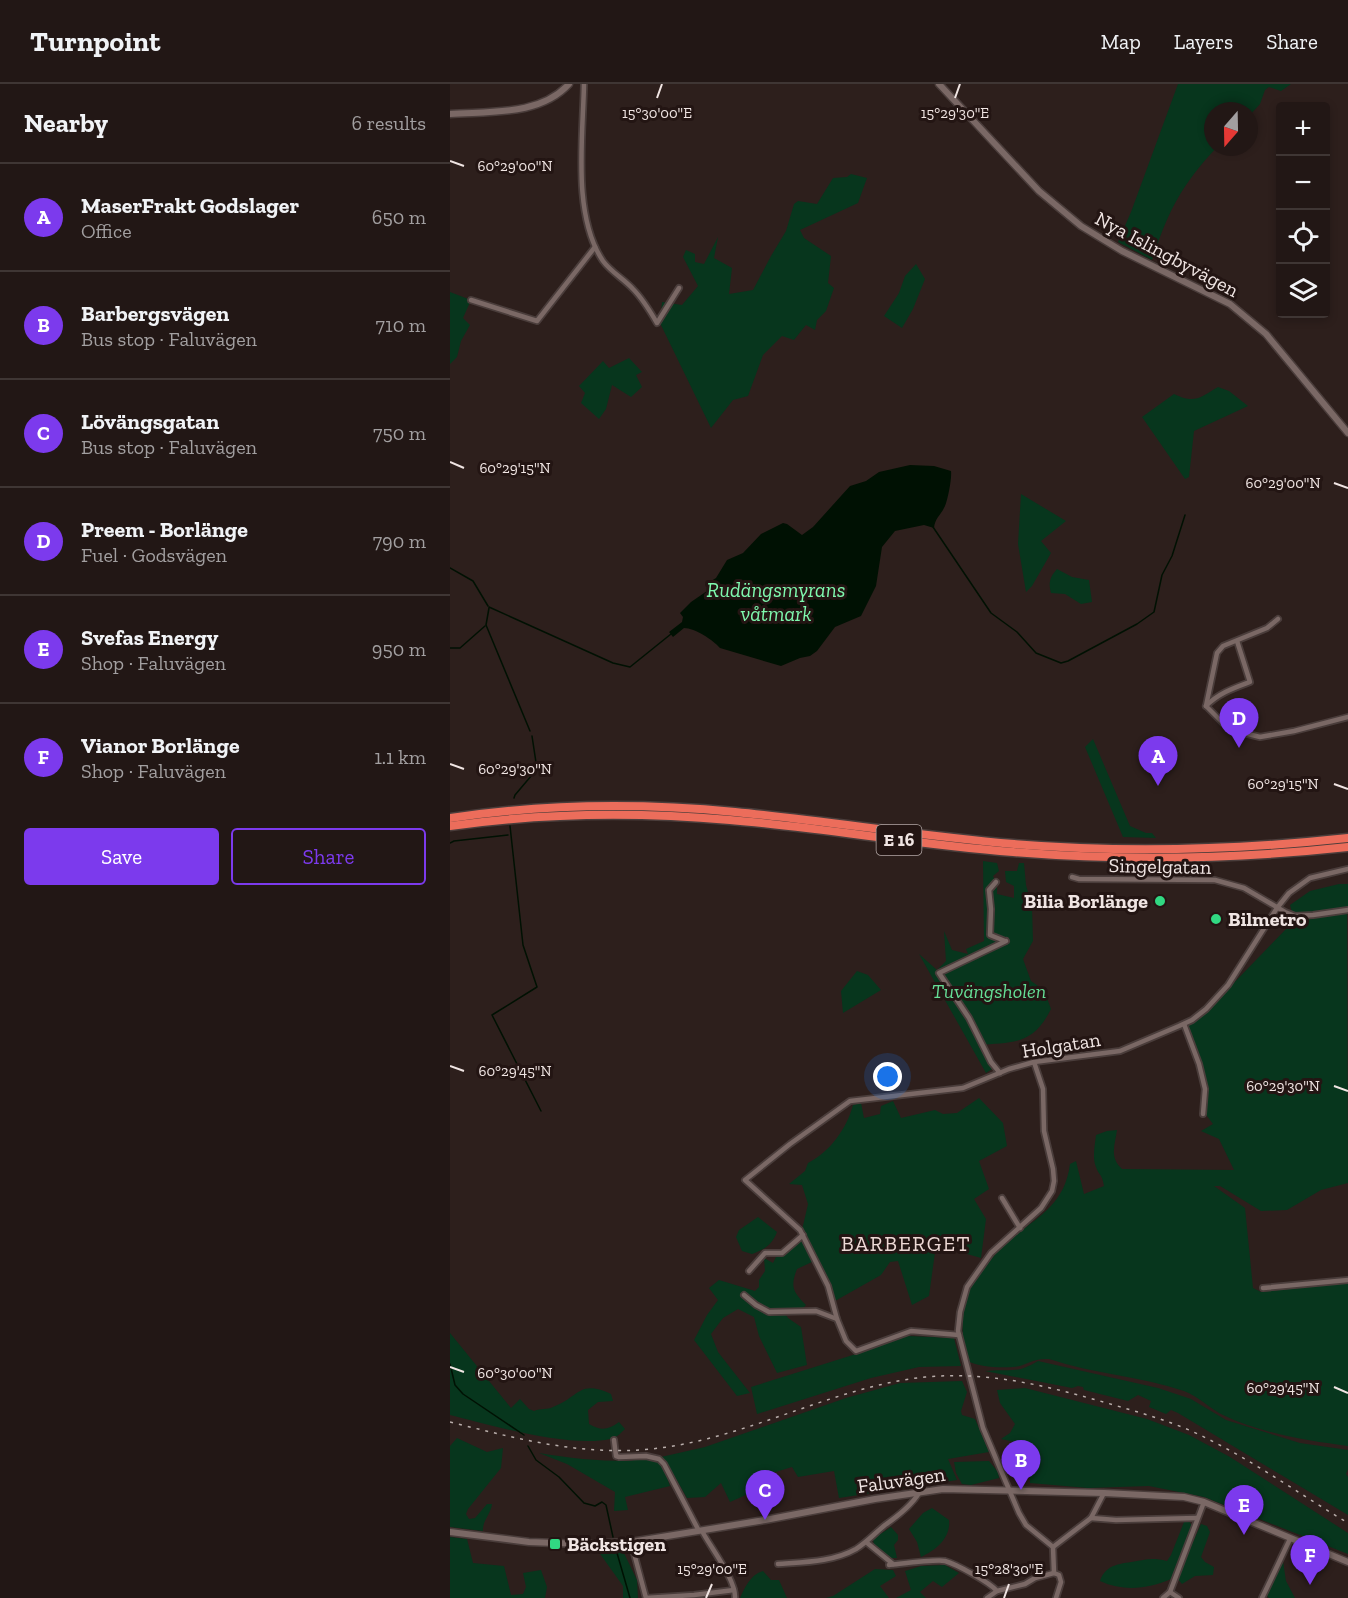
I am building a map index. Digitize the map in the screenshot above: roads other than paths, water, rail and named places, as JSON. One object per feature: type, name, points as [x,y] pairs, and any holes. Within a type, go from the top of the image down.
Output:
[{"type":"highway","name":"E 16","points":[[450,818],[564,808],[693,809],[775,816],[993,842],[1128,849],[1270,846],[1348,838]]},
{"type":"highway","name":"E 16","points":[[450,826],[565,816],[692,817],[774,824],[1015,853],[1128,857],[1271,854],[1348,847]]},
{"type":"street","points":[[450,114],[521,109],[541,104],[562,92],[569,84]]},
{"type":"street","points":[[584,84],[583,195],[595,247],[604,263],[634,290],[650,309],[657,323],[679,288]]},
{"type":"street","name":"Nya Islingbyvägen","points":[[939,84],[1039,191],[1081,226],[1122,250],[1230,304],[1266,334],[1348,433]]},
{"type":"street","points":[[471,300],[537,321],[595,247]]},
{"type":"street","points":[[1206,706],[1217,653],[1224,646],[1267,628],[1278,619]]},
{"type":"street","points":[[1206,706],[1225,692],[1250,682],[1237,640]]},
{"type":"street","points":[[1206,706],[1223,723],[1240,732],[1260,737],[1348,717]]},
{"type":"street","name":"Holgatan","points":[[803,1235],[745,1180],[850,1101],[963,1088],[1034,1062],[1120,1051],[1155,1038],[1184,1024],[1206,1009],[1228,985],[1289,893],[1302,882],[1320,875],[1348,869]]},
{"type":"street","name":"Singelgatan","points":[[1072,877],[1120,881],[1215,880],[1244,888],[1277,908]]},
{"type":"street","points":[[996,882],[988,890],[991,909],[990,935],[1006,941],[939,973],[969,1018],[991,1062],[1000,1073]]},
{"type":"street","points":[[1277,908],[1300,916],[1348,910]]},
{"type":"street","points":[[1184,1024],[1199,1064],[1205,1089],[1203,1114]]},
{"type":"street","points":[[1034,1062],[1043,1089],[1044,1131],[1054,1181],[1049,1199],[991,1253],[967,1287],[960,1312],[959,1335],[983,1428],[1018,1513],[1026,1525],[1053,1546]]},
{"type":"street","points":[[1002,1198],[1020,1228]]},
{"type":"street","points":[[749,1271],[765,1253],[783,1253],[803,1235],[828,1286],[846,1341],[856,1350],[911,1331],[959,1335]]},
{"type":"street","points":[[1263,1288],[1348,1280]]},
{"type":"street","points":[[744,1295],[769,1312],[816,1311],[837,1319]]},
{"type":"street","points":[[614,1440],[616,1456],[654,1456],[664,1464],[734,1590],[735,1598]]},
{"type":"street","name":"Faluvägen","points":[[450,1532],[529,1542],[583,1544],[632,1542],[943,1489],[1104,1493],[1184,1497],[1204,1502],[1348,1562]]},
{"type":"street","points":[[778,1564],[840,1557],[866,1542],[915,1500],[919,1492]]},
{"type":"street","points":[[1053,1546],[1091,1518],[1104,1493]]},
{"type":"street","points":[[1163,1598],[1170,1592],[1204,1502]]},
{"type":"street","points":[[1091,1518],[1116,1520],[1197,1518]]},
{"type":"street","points":[[1262,1598],[1290,1539]]},
{"type":"street","points":[[632,1542],[646,1598],[734,1590]]},
{"type":"street","points":[[866,1542],[891,1564],[945,1561],[979,1577],[991,1584],[997,1591]]},
{"type":"street","points":[[1053,1546],[1054,1573]]},
{"type":"street","points":[[987,1598],[997,1591],[1054,1573],[1059,1575],[1061,1582],[1056,1598]]},
{"type":"street","points":[[1170,1592],[1179,1598]]},
{"type":"water","name":"Rudängsmyrans våtmark","points":[[910,465],[934,466],[951,471],[946,503],[934,528],[924,525],[895,531],[882,547],[876,586],[861,616],[835,627],[817,651],[810,656],[781,666],[720,648],[693,630],[684,628],[673,637],[669,632],[682,622],[683,617],[680,613],[707,591],[711,581],[716,578],[727,560],[743,553],[761,534],[783,523],[802,535],[813,527],[850,486],[866,481],[879,472]]},
{"type":"waterway","points":[[933,527],[991,613],[1017,632],[1036,653],[1061,663],[1137,624],[1154,612],[1162,575],[1172,556],[1185,515]]},
{"type":"waterway","points":[[450,568],[473,581],[488,606]]},
{"type":"waterway","points":[[489,607],[613,663],[630,667],[671,634]]},
{"type":"waterway","points":[[489,608],[486,625],[530,731]]},
{"type":"waterway","points":[[450,648],[460,648],[485,626]]},
{"type":"waterway","points":[[514,798],[537,769],[532,736]]},
{"type":"waterway","points":[[510,826],[523,945],[537,987],[492,1015],[541,1111]]},
{"type":"waterway","points":[[450,843],[508,835]]},
{"type":"waterway","points":[[450,1364],[455,1385],[463,1394],[524,1435]]},
{"type":"waterway","points":[[528,1446],[536,1460],[559,1477],[584,1503],[595,1506],[602,1502],[606,1505],[613,1537]]},
{"type":"waterway","points":[[617,1553],[630,1598]]},
{"type":"railway","points":[[450,1422],[566,1447],[624,1451],[653,1449],[714,1437],[833,1398],[894,1382],[949,1376],[995,1378],[1018,1381],[1085,1397],[1182,1427],[1242,1457],[1348,1523]]},
{"type":"place","name":"Preem - Borlänge","points":[[1239,748]]},
{"type":"place","name":"MaserFrakt Godslager","points":[[1158,786]]},
{"type":"place","name":"Bilia Borlänge","points":[[1160,901]]},
{"type":"place","name":"Bilmetro","points":[[1216,919]]},
{"type":"place","name":"Barbergsvägen","points":[[1021,1490]]},
{"type":"place","name":"Lövängsgatan","points":[[765,1520]]},
{"type":"place","name":"Svefas Energy","points":[[1244,1535]]},
{"type":"place","name":"Bäckstigen","points":[[555,1544]]},
{"type":"place","name":"Vianor Borlänge","points":[[1310,1585]]},
{"type":"district","name":"BARBERGET","points":[[906,1244]]},
{"type":"park label","name":"Tuvängsholen","points":[[989,991]]}]
